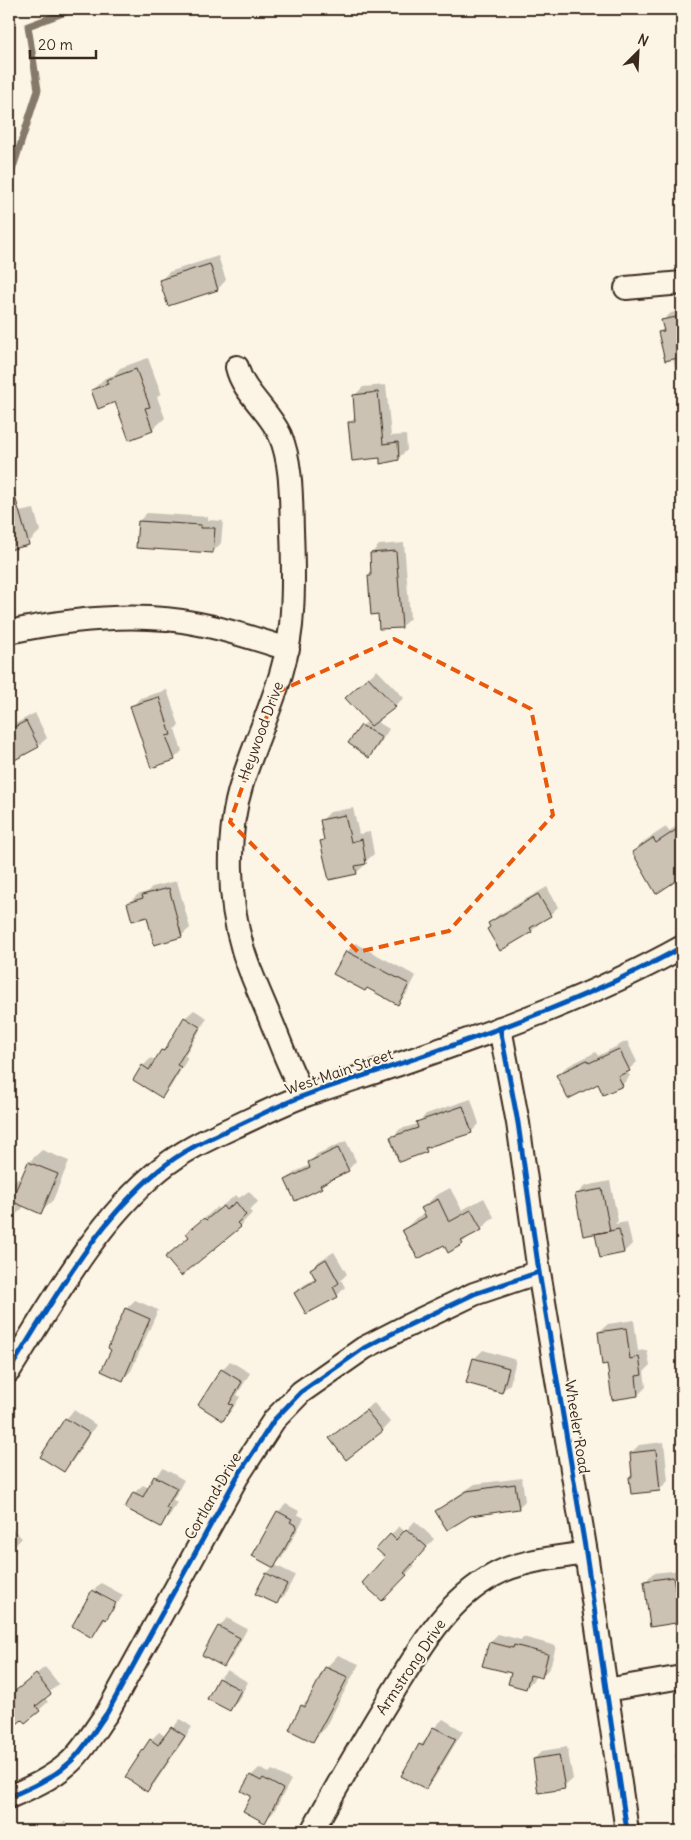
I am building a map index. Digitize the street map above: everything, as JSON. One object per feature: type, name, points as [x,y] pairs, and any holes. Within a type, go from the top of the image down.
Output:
[{"type":"street","points":[[626,288],[682,283]]},
{"type":"street","name":"Heywood Drive","points":[[237,367],[240,380],[263,407],[280,435],[288,468],[293,576],[292,613],[288,649],[282,674],[241,786],[232,842],[234,911],[243,950],[303,1096]]},
{"type":"street","points":[[9,632],[46,624],[84,620],[160,619],[213,627],[288,649]]},
{"type":"street","name":"West Main Street","points":[[9,1371],[64,1284],[109,1220],[124,1202],[158,1170],[197,1144],[303,1096],[500,1028],[609,984],[682,947]]},
{"type":"street","name":"Wheeler Road","points":[[500,1028],[518,1123],[539,1272],[586,1553],[627,1831]]},
{"type":"street","name":"Cortland Drive","points":[[9,1797],[45,1781],[70,1762],[85,1744],[107,1713],[237,1478],[274,1420],[301,1392],[364,1348],[407,1326],[474,1294],[539,1272]]},
{"type":"street","name":"Armstrong Drive","points":[[312,1831],[358,1749],[419,1649],[442,1619],[463,1597],[494,1575],[519,1564],[586,1553]]},
{"type":"street","points":[[606,1690],[682,1677]]},
{"type":"highlighted area","points":[[394,639],[531,709],[553,815],[449,931],[358,952],[230,822],[275,693]]},
{"type":"building","points":[[210,264],[218,290],[168,306],[159,280]]},
{"type":"building","points":[[682,316],[682,357],[665,361],[658,332],[664,331],[661,320]]},
{"type":"building","points":[[136,369],[150,407],[145,408],[153,431],[129,440],[115,402],[98,409],[91,390],[108,384],[106,380]]},
{"type":"building","points":[[378,392],[383,444],[398,442],[399,460],[380,464],[380,458],[352,461],[348,422],[355,422],[353,395]]},
{"type":"building","points":[[9,493],[14,493],[29,545],[9,550]]},
{"type":"building","points":[[138,521],[201,525],[201,528],[215,528],[213,553],[136,548]]},
{"type":"building","points":[[396,551],[402,628],[379,629],[378,614],[371,615],[368,576],[371,576],[370,553]]},
{"type":"building","points":[[368,677],[396,707],[371,726],[345,698]]},
{"type":"building","points":[[159,697],[171,735],[166,736],[175,760],[151,768],[130,706]]},
{"type":"building","points":[[26,721],[39,747],[9,763],[9,730]]},
{"type":"building","points":[[361,725],[382,738],[369,758],[348,743]]},
{"type":"building","points":[[345,815],[351,842],[362,839],[366,864],[355,866],[357,874],[329,880],[320,841],[324,840],[320,820]]},
{"type":"building","points":[[682,826],[682,877],[656,894],[632,852],[653,838],[656,843]]},
{"type":"building","points":[[169,888],[182,937],[154,945],[147,917],[132,921],[127,903],[143,898],[142,895]]},
{"type":"building","points":[[538,894],[551,916],[530,928],[532,932],[500,951],[487,929],[490,927],[488,923]]},
{"type":"building","points":[[346,951],[409,984],[398,1005],[367,988],[365,991],[333,974]]},
{"type":"building","points":[[184,1017],[200,1027],[177,1065],[181,1067],[162,1098],[133,1080],[142,1065],[149,1070],[161,1050],[164,1051]]},
{"type":"building","points":[[619,1049],[630,1071],[618,1076],[623,1086],[603,1095],[598,1084],[568,1099],[556,1075],[587,1060],[589,1063]]},
{"type":"building","points":[[463,1106],[472,1133],[425,1148],[427,1152],[399,1162],[390,1137],[418,1128],[416,1122]]},
{"type":"building","points":[[338,1148],[349,1171],[320,1185],[322,1188],[295,1201],[285,1180],[310,1168],[308,1162]]},
{"type":"building","points":[[28,1162],[58,1174],[41,1214],[11,1201]]},
{"type":"building","points":[[602,1189],[610,1231],[583,1236],[575,1194]]},
{"type":"building","points":[[438,1199],[449,1222],[471,1210],[482,1230],[461,1241],[463,1244],[448,1253],[444,1245],[418,1259],[402,1230],[426,1217],[421,1208]]},
{"type":"building","points":[[236,1202],[246,1215],[237,1223],[241,1227],[181,1276],[165,1257],[189,1237],[186,1233],[204,1218],[206,1220],[223,1206],[226,1210]]},
{"type":"building","points":[[619,1229],[624,1253],[600,1258],[595,1234]]},
{"type":"building","points":[[326,1259],[339,1283],[333,1287],[338,1297],[306,1314],[294,1293],[316,1280],[310,1269]]},
{"type":"building","points":[[125,1308],[150,1319],[123,1381],[101,1371],[111,1350],[108,1348]]},
{"type":"building","points":[[626,1328],[630,1359],[639,1357],[642,1375],[636,1376],[638,1396],[612,1400],[607,1364],[602,1365],[598,1332]]},
{"type":"building","points":[[473,1358],[509,1368],[502,1393],[466,1383]]},
{"type":"building","points":[[221,1369],[242,1382],[229,1404],[233,1405],[223,1421],[198,1405]]},
{"type":"building","points":[[366,1410],[383,1431],[346,1460],[329,1438]]},
{"type":"building","points":[[65,1418],[89,1433],[64,1472],[40,1457]]},
{"type":"building","points":[[656,1450],[660,1491],[631,1494],[629,1477],[632,1477],[630,1453]]},
{"type":"building","points":[[154,1476],[177,1488],[166,1508],[170,1510],[161,1527],[125,1508],[133,1492],[143,1497]]},
{"type":"building","points":[[515,1484],[519,1509],[470,1516],[447,1530],[435,1511],[467,1491]]},
{"type":"building","points":[[277,1511],[292,1519],[290,1522],[297,1526],[274,1568],[252,1556]]},
{"type":"building","points":[[406,1529],[427,1547],[404,1573],[407,1575],[382,1601],[362,1583],[385,1557],[376,1549],[390,1534],[396,1540]]},
{"type":"building","points":[[266,1573],[287,1584],[277,1604],[255,1594]]},
{"type":"building","points":[[673,1577],[678,1606],[682,1605],[682,1622],[650,1627],[644,1581]]},
{"type":"building","points":[[92,1590],[116,1603],[92,1638],[72,1626]]},
{"type":"building","points":[[218,1626],[240,1638],[224,1667],[202,1655]]},
{"type":"building","points":[[489,1642],[513,1648],[514,1645],[548,1654],[542,1678],[530,1675],[526,1689],[508,1684],[511,1673],[482,1666]]},
{"type":"building","points":[[325,1667],[348,1677],[313,1742],[289,1730],[301,1705],[305,1707]]},
{"type":"building","points":[[36,1674],[51,1694],[36,1706],[40,1711],[25,1723],[22,1720],[9,1730],[9,1696]]},
{"type":"building","points":[[218,1678],[241,1690],[230,1711],[207,1699]]},
{"type":"building","points":[[171,1727],[185,1736],[147,1792],[125,1777],[150,1739],[158,1745]]},
{"type":"building","points":[[433,1727],[456,1739],[426,1789],[401,1776],[419,1744],[423,1746]]},
{"type":"building","points":[[559,1755],[565,1789],[538,1793],[533,1759]]},
{"type":"building","points":[[250,1775],[261,1781],[263,1778],[283,1789],[265,1823],[243,1811],[251,1796],[241,1791]]},
{"type":"waterway","points":[[9,180],[38,90],[28,26],[74,9]]},
{"type":"cycle path","points":[[9,1371],[76,1264],[95,1238],[136,1191],[177,1157],[215,1136],[288,1102],[513,1024],[616,981],[682,947]]},
{"type":"cycle path","points":[[500,1028],[518,1123],[539,1272],[586,1553],[627,1831]]},
{"type":"cycle path","points":[[9,1797],[55,1774],[69,1763],[84,1746],[107,1713],[237,1477],[274,1420],[301,1392],[364,1348],[407,1326],[474,1294],[539,1272]]}]
